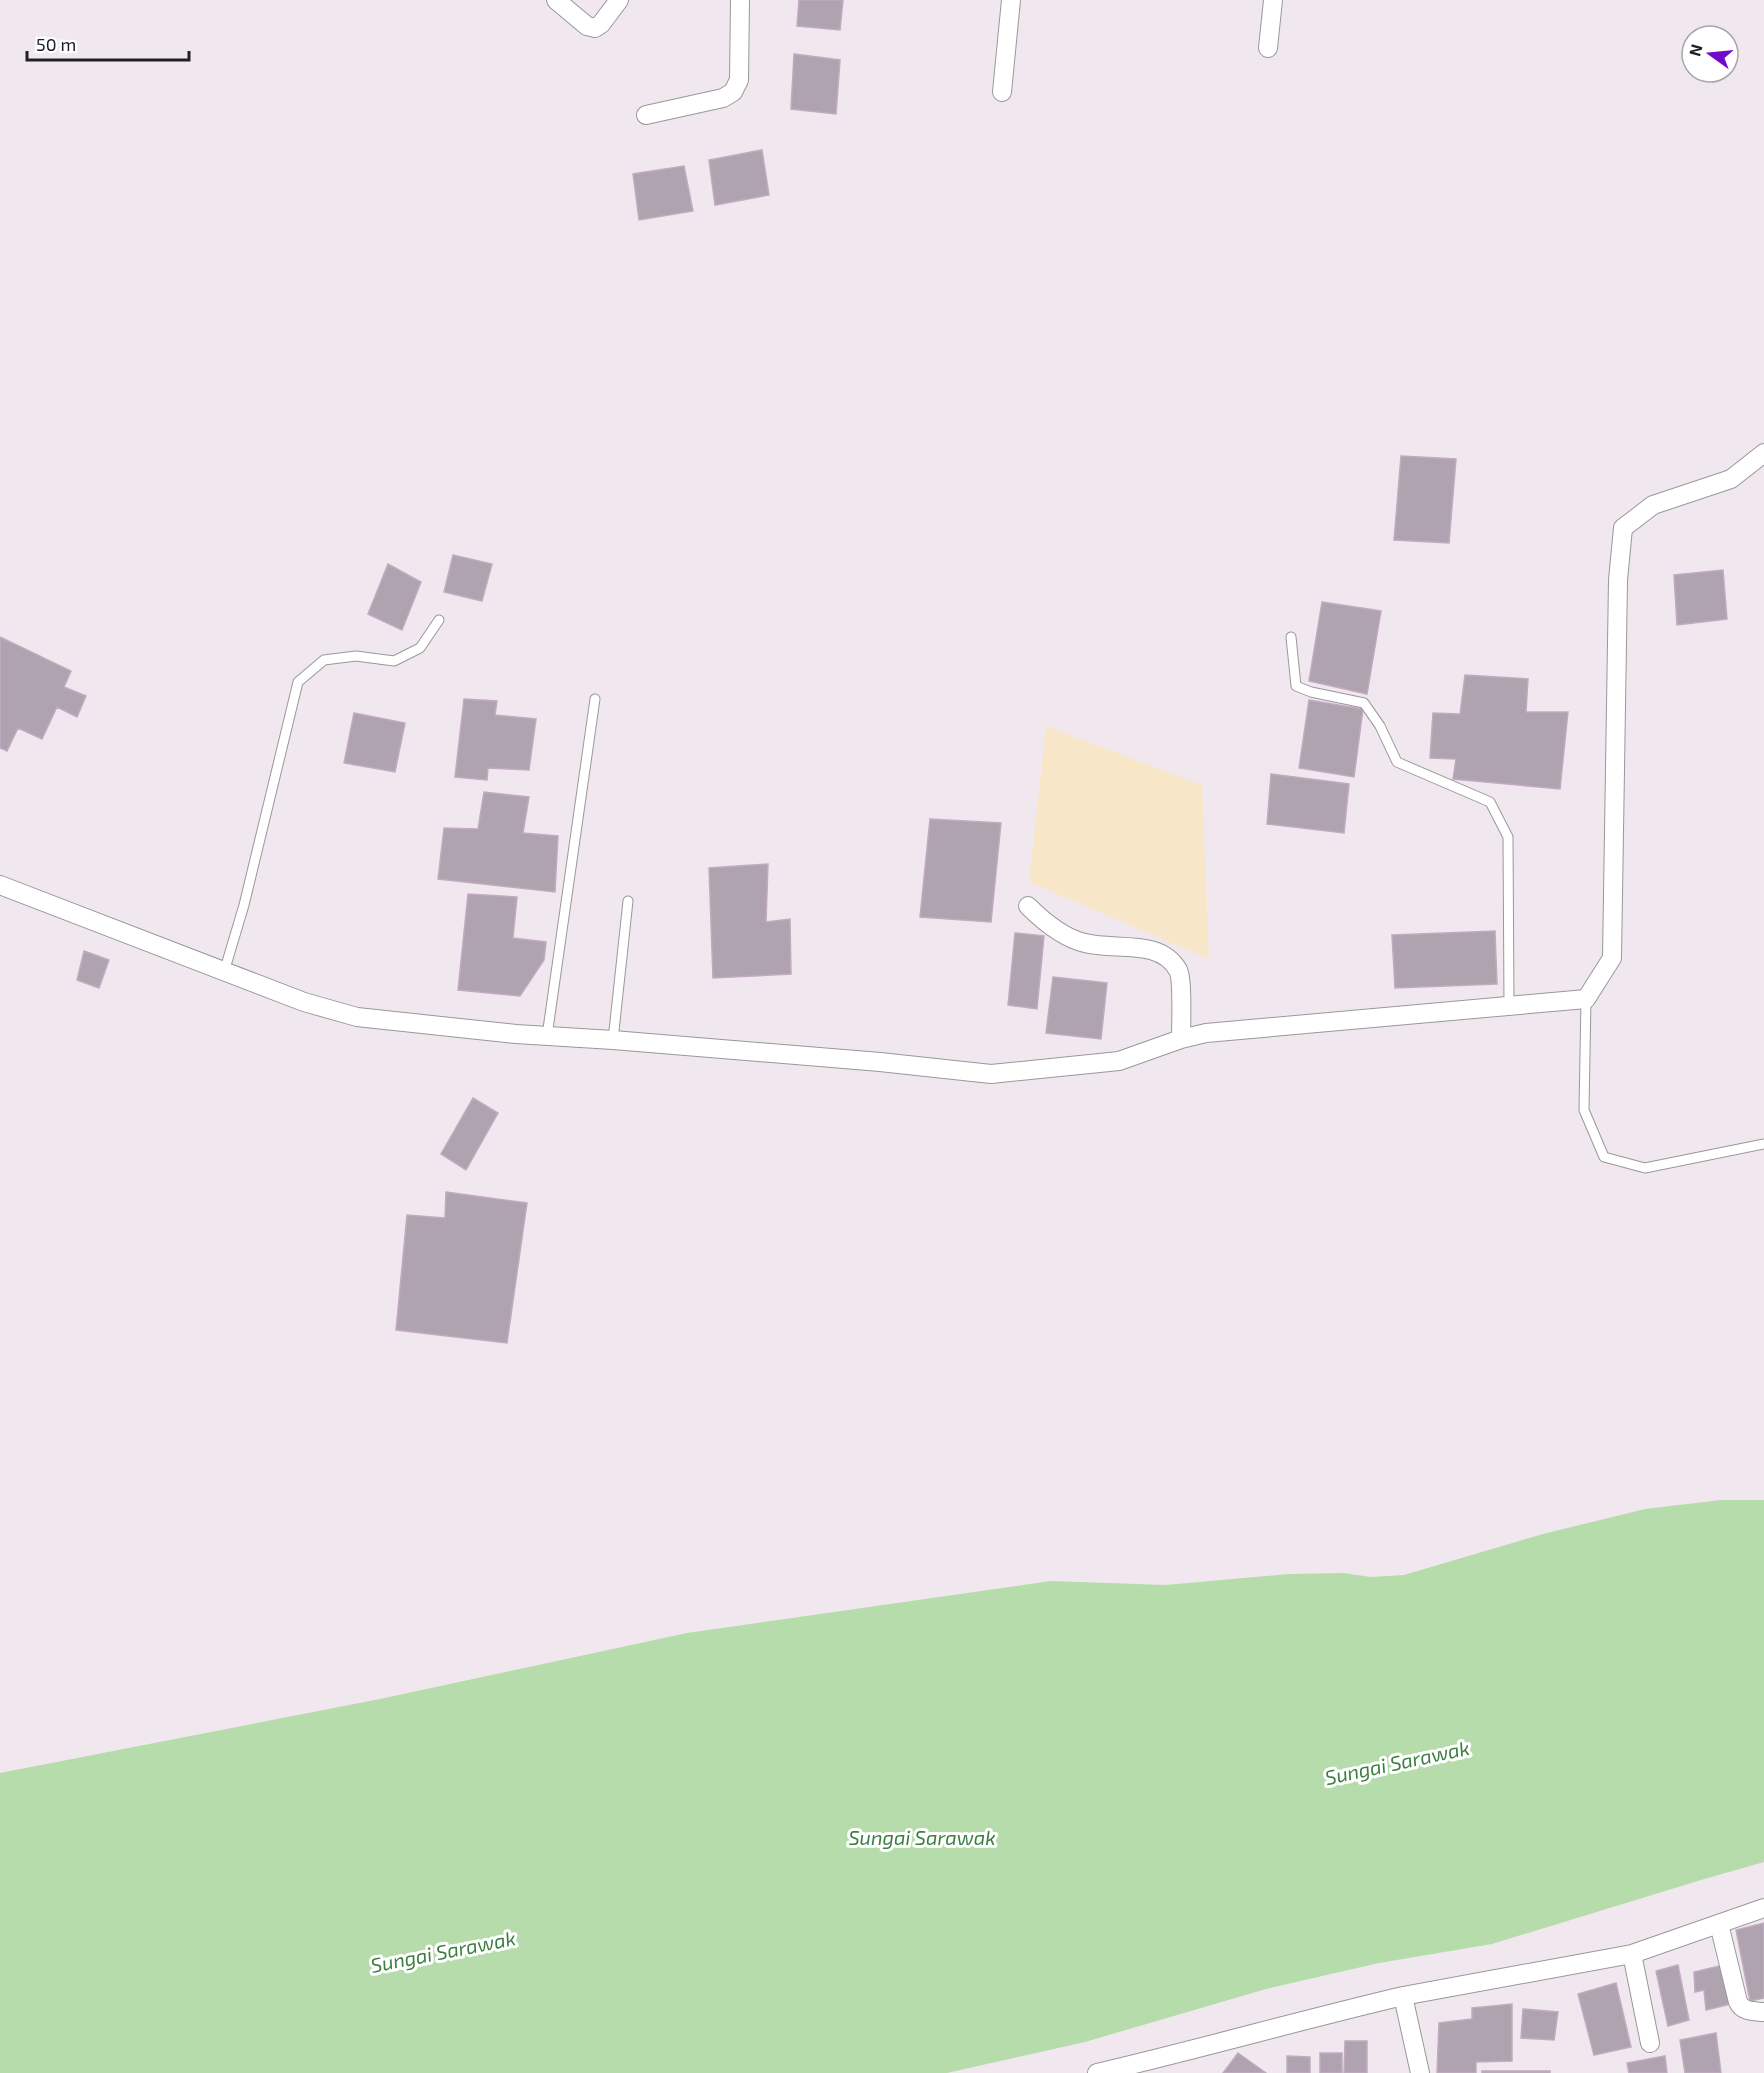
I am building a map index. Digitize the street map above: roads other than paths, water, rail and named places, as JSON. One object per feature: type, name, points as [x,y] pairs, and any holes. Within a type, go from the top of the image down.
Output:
[{"type":"street","points":[[556,0],[587,26],[595,28],[601,24],[619,0]]},
{"type":"street","points":[[646,115],[723,98],[733,92],[739,80],[740,0]]},
{"type":"street","points":[[1002,92],[1011,0]]},
{"type":"street","points":[[1268,48],[1273,0]]},
{"type":"street","points":[[0,885],[304,1002],[357,1017],[547,1036],[880,1062],[991,1074],[1119,1061],[1181,1039],[1206,1033],[1586,999],[1612,958],[1618,580],[1623,528],[1653,505],[1731,479],[1764,453]]},
{"type":"street","points":[[1028,906],[1046,923],[1085,943],[1147,949],[1169,959],[1180,972],[1181,1039]]},
{"type":"street","points":[[1097,2073],[1167,2065],[1312,2017],[1403,1996],[1632,1954],[1764,1908]]},
{"type":"street","points":[[1719,1924],[1738,2002],[1747,2010],[1764,2012]]},
{"type":"street","points":[[1632,1954],[1650,2043]]},
{"type":"street","points":[[1403,1996],[1420,2073]]},
{"type":"lane","points":[[224,972],[244,905],[298,682],[324,660],[356,656],[394,661],[420,648],[438,620]]},
{"type":"lane","points":[[1291,637],[1296,686],[1311,692],[1364,703],[1380,726],[1397,762],[1490,802],[1508,837],[1509,1006]]},
{"type":"lane","points":[[547,1036],[595,699]]},
{"type":"lane","points":[[613,1040],[628,901]]},
{"type":"lane","points":[[1586,999],[1584,1110],[1604,1157],[1645,1168],[1764,1144]]},
{"type":"water","name":"Sungai Sarawak","points":[[1721,1500],[1764,1500],[1764,1862],[1492,1944],[1379,1963],[1266,1989],[1085,2042],[947,2073],[0,2073],[0,1773],[380,1699],[687,1633],[1051,1581],[1165,1585],[1289,1574],[1343,1573],[1371,1577],[1404,1575],[1543,1534],[1645,1509]]}]
